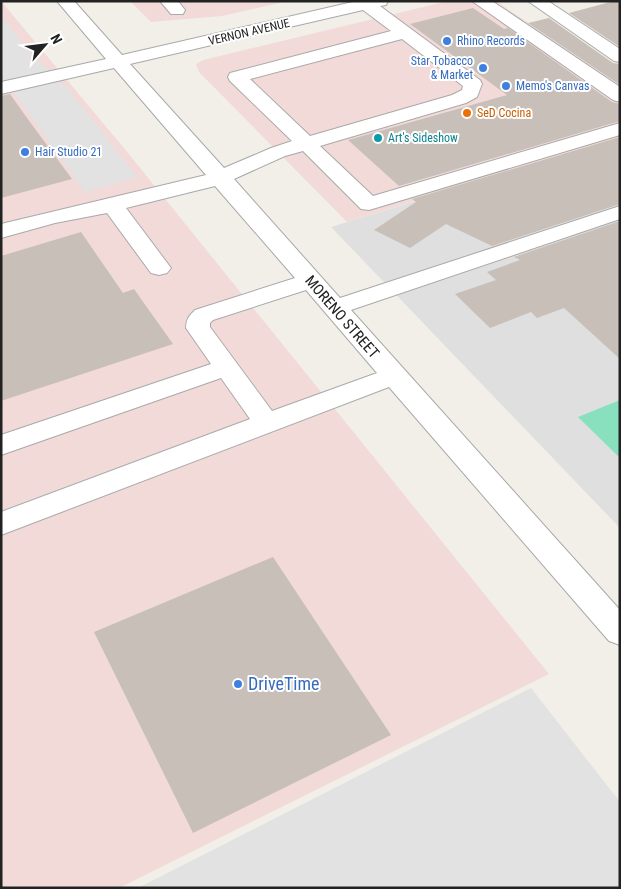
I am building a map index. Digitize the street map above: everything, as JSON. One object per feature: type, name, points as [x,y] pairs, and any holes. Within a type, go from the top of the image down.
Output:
[{"type":"street","name":"MORENO STREET","points":[[65,1],[620,632]]},
{"type":"street","points":[[480,1],[620,96]]},
{"type":"street","points":[[536,1],[620,57]]},
{"type":"street","name":"VERNON AVENUE","points":[[1,88],[373,3]]},
{"type":"street","points":[[1,232],[52,217],[112,205],[220,178],[278,152],[459,99],[470,94],[473,84],[404,33],[373,3]]},
{"type":"street","points":[[404,33],[237,77],[369,204],[620,129]]},
{"type":"street","points":[[112,205],[159,268]]},
{"type":"street","points":[[334,308],[620,212]]},
{"type":"street","points":[[266,423],[198,328],[198,321],[204,315],[310,281]]},
{"type":"street","points":[[1,446],[227,367]]},
{"type":"street","points":[[1,524],[394,376]]},
{"type":"shaded area","points":[[1,1],[128,153],[549,674],[119,888],[1,888]]},
{"type":"shaded area","points":[[130,1],[288,1],[222,16],[151,22]]},
{"type":"shaded area","points":[[448,1],[496,1],[620,85],[620,138],[347,222],[199,72],[196,64],[203,60]]},
{"type":"shaded area","points":[[1,16],[30,53],[68,89],[137,177],[85,192],[14,93],[1,95]]},
{"type":"shaded area","points":[[620,138],[620,528],[331,227]]},
{"type":"shaded area","points":[[531,688],[620,802],[620,888],[138,888]]},
{"type":"green space","points":[[620,400],[620,458],[578,417]]},
{"type":"building","points":[[620,1],[620,47],[569,13]]},
{"type":"building","points":[[473,8],[504,29],[508,28],[612,102],[620,104],[620,121],[399,186],[348,140],[507,95],[410,24]]},
{"type":"building","points":[[549,18],[613,63],[620,64],[620,85],[528,23]]},
{"type":"building","points":[[10,94],[72,179],[1,198],[1,96]]},
{"type":"building","points":[[620,137],[620,204],[492,246],[446,224],[410,248],[374,230],[416,202],[412,199]]},
{"type":"building","points":[[620,221],[620,359],[564,308],[537,318],[531,312],[490,328],[455,294],[496,280],[487,272],[520,260],[514,257]]},
{"type":"building","points":[[81,232],[123,293],[134,289],[173,344],[1,401],[1,256]]},
{"type":"building","name":"DriveTime","points":[[273,557],[391,735],[193,833],[94,632]]},
{"type":"place","name":"Rhino Records","points":[[447,41]]},
{"type":"place","name":"Star Tobacco & Market","points":[[483,68]]},
{"type":"place","name":"Memo's Canvas","points":[[506,86]]},
{"type":"place","name":"SeD Cocina","points":[[467,113]]},
{"type":"place","name":"Art's Sideshow","points":[[378,138]]},
{"type":"place","name":"Hair Studio 21","points":[[25,152]]},
{"type":"place","name":"DriveTime","points":[[238,684]]}]
